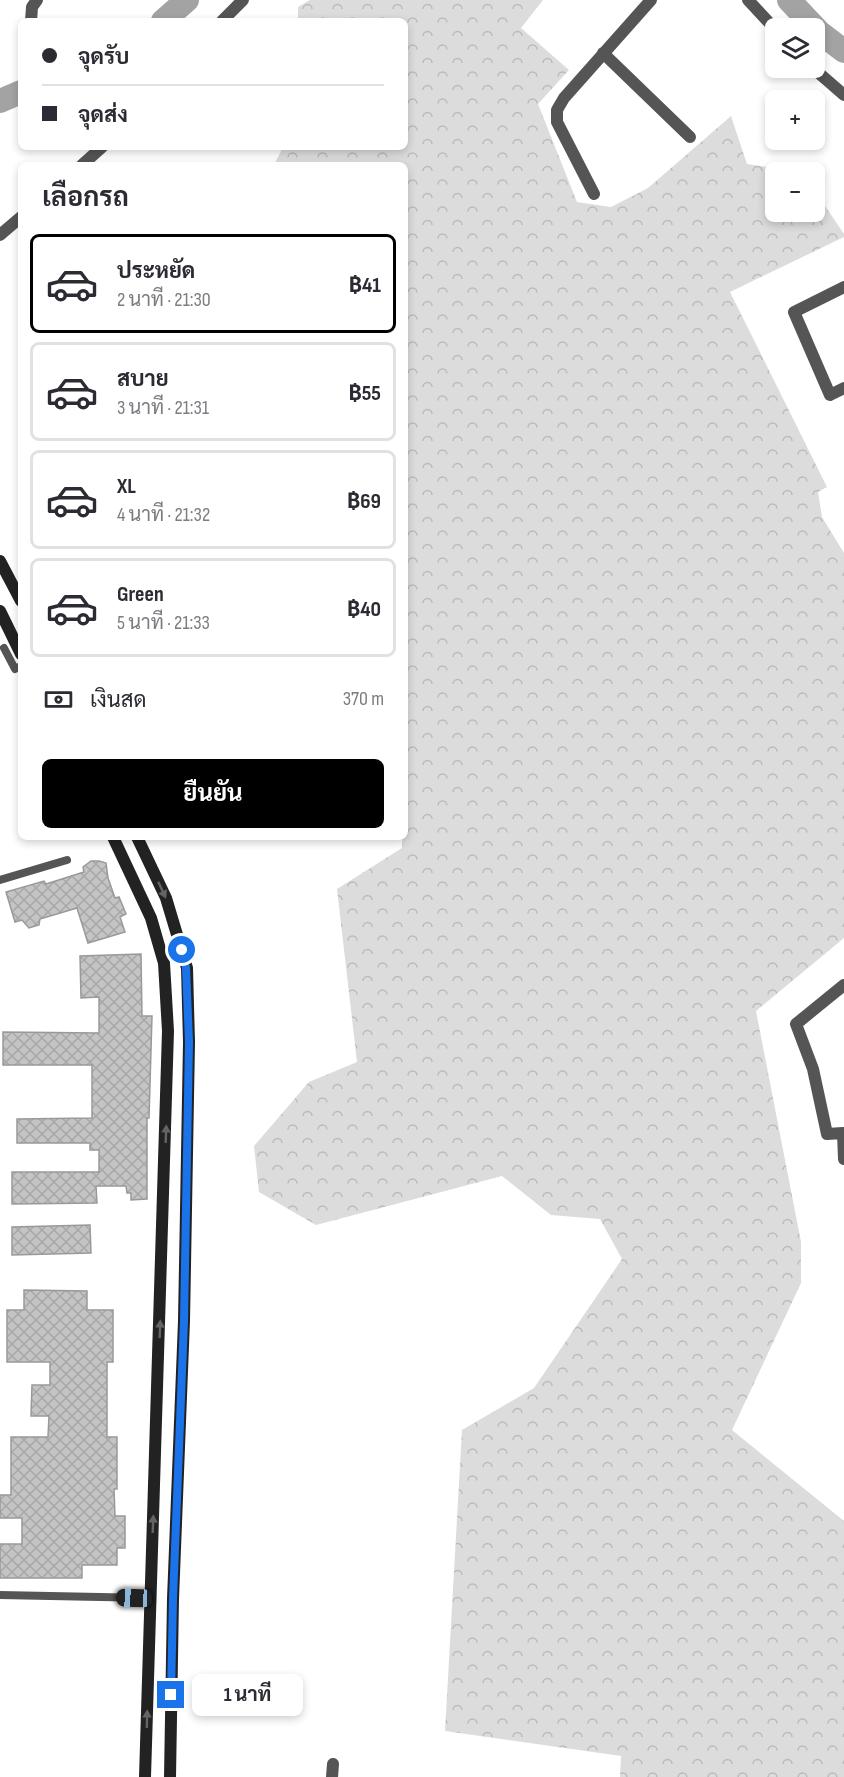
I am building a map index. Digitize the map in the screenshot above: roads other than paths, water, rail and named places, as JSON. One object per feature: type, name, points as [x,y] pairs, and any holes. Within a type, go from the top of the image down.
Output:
[{"type":"main road","points":[[0,561],[18,595]]},
{"type":"main road","points":[[0,611],[18,648]]},
{"type":"main road","points":[[114,840],[151,918],[164,963],[168,1031],[146,1777]]},
{"type":"main road","points":[[138,840],[166,898],[186,968],[189,1042],[184,1310],[173,1599],[170,1777]]},
{"type":"main road","points":[[150,1598],[173,1599]]},
{"type":"street","points":[[31,18],[32,7],[37,0]]},
{"type":"street","points":[[225,18],[243,0]]},
{"type":"street","points":[[594,194],[557,122],[557,110],[564,98],[651,0]]},
{"type":"street","points":[[748,0],[765,18]]},
{"type":"street","points":[[603,53],[690,137]]},
{"type":"street","points":[[824,78],[844,95]]},
{"type":"street","points":[[84,162],[94,150]]},
{"type":"street","points":[[0,235],[18,220]]},
{"type":"street","points":[[844,287],[794,312],[830,395],[844,388]]},
{"type":"street","points":[[844,985],[796,1024],[813,1069],[827,1134],[843,1133],[844,1159]]},
{"type":"street","points":[[332,1777],[333,1764]]},
{"type":"lane","points":[[4,648],[15,669],[18,668]]},
{"type":"lane","points":[[0,880],[67,860]]},
{"type":"lane","points":[[0,1595],[150,1598]]},
{"type":"waterway","points":[[166,18],[187,0]]},
{"type":"waterway","points":[[789,0],[819,32],[844,51]]},
{"type":"waterway","points":[[0,101],[18,93]]}]
